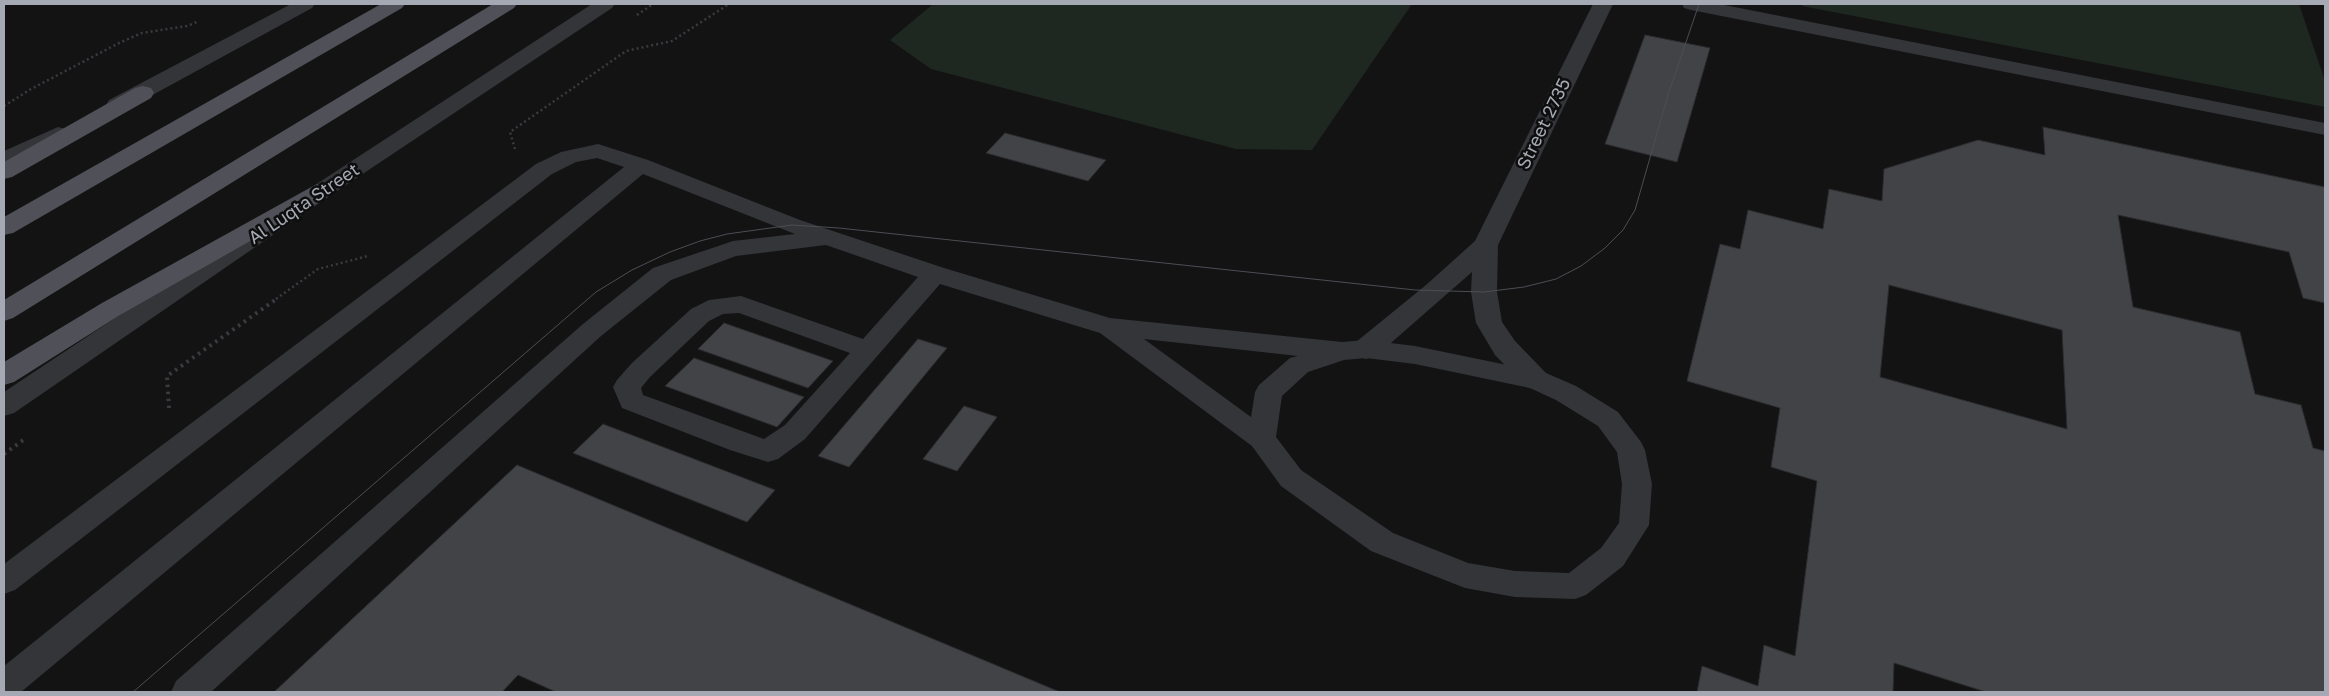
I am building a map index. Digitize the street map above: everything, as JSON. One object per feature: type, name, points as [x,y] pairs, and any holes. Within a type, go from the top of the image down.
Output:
[{"type":"main road","points":[[4,226],[395,4]]},
{"type":"main road","points":[[4,312],[507,4]]},
{"type":"main road","points":[[4,172],[143,93]]},
{"type":"main road","points":[[4,375],[111,309],[323,190]]},
{"type":"street","points":[[4,160],[143,93],[305,4]]},
{"type":"street","name":"Al Luqta Street","points":[[4,406],[323,190],[605,4]]},
{"type":"street","name":"Street 2735","points":[[1354,350],[1435,291],[1485,245],[1603,4]]},
{"type":"street","name":"Street 2735","points":[[1485,245],[1484,292],[1489,323],[1505,348],[1536,380]]},
{"type":"lane","points":[[1691,4],[2325,129]]},
{"type":"lane","points":[[4,581],[544,169],[569,157],[598,151],[640,165],[792,225],[935,274],[1110,327],[1415,355],[1536,380],[1566,393],[1608,419],[1631,450],[1637,484],[1634,525],[1612,557],[1575,586],[1515,584],[1465,575],[1382,542],[1291,478],[1262,439],[1110,327]]},
{"type":"lane","points":[[4,686],[640,165]]},
{"type":"lane","points":[[188,692],[584,337],[662,274],[733,249],[780,242],[833,238]]},
{"type":"lane","points":[[868,350],[740,304],[718,306],[700,315],[641,370],[627,386],[632,401],[740,443],[768,451],[795,432],[868,350],[935,274]]},
{"type":"lane","points":[[1262,439],[1269,392],[1299,365],[1354,350]]},
{"type":"path","points":[[516,154],[510,132],[626,51],[672,41],[729,4]]},
{"type":"path","points":[[4,106],[31,89],[127,40],[142,34],[187,26],[204,19]]},
{"type":"path","points":[[170,414],[167,376],[318,269],[373,254]]},
{"type":"shaded area","points":[[933,4],[1412,4],[1312,150],[1236,149],[931,69],[890,40]]},
{"type":"shaded area","points":[[1803,4],[2299,4],[2325,81],[2325,107],[1802,6]]},
{"type":"building","points":[[1645,35],[1710,48],[1677,162],[1605,144]]},
{"type":"building","points":[[2043,127],[2325,187],[2325,303],[2303,298],[2289,252],[2118,215],[2133,307],[2240,332],[2255,394],[2301,405],[2313,448],[2325,451],[2325,692],[1986,692],[1894,663],[1893,692],[1697,692],[1702,666],[1758,686],[1764,645],[1795,656],[1817,481],[1771,467],[1780,408],[1687,381],[1720,244],[1740,249],[1748,210],[1823,229],[1829,189],[1882,201],[1884,169],[1978,140],[2045,155]],"holes":[[[1889,285],[2062,330],[2067,429],[1880,377]]]},
{"type":"building","points":[[1005,133],[1106,160],[1088,181],[986,153]]},
{"type":"building","points":[[724,323],[833,361],[808,388],[698,349]]},
{"type":"building","points":[[918,339],[947,348],[849,467],[818,456]]},
{"type":"building","points":[[694,358],[804,397],[777,427],[665,386]]},
{"type":"building","points":[[964,406],[997,417],[957,471],[923,459]]},
{"type":"building","points":[[603,424],[775,490],[747,522],[573,453]]},
{"type":"building","points":[[517,465],[1060,692],[556,692],[518,675],[502,692],[274,692]]},
{"type":"tram line","points":[[133,692],[596,292],[632,270],[670,252],[700,241],[727,234],[792,225],[839,228],[1415,290],[1484,292],[1524,287],[1556,279],[1581,266],[1605,248],[1623,230],[1635,210],[1668,95],[1699,4]]}]
